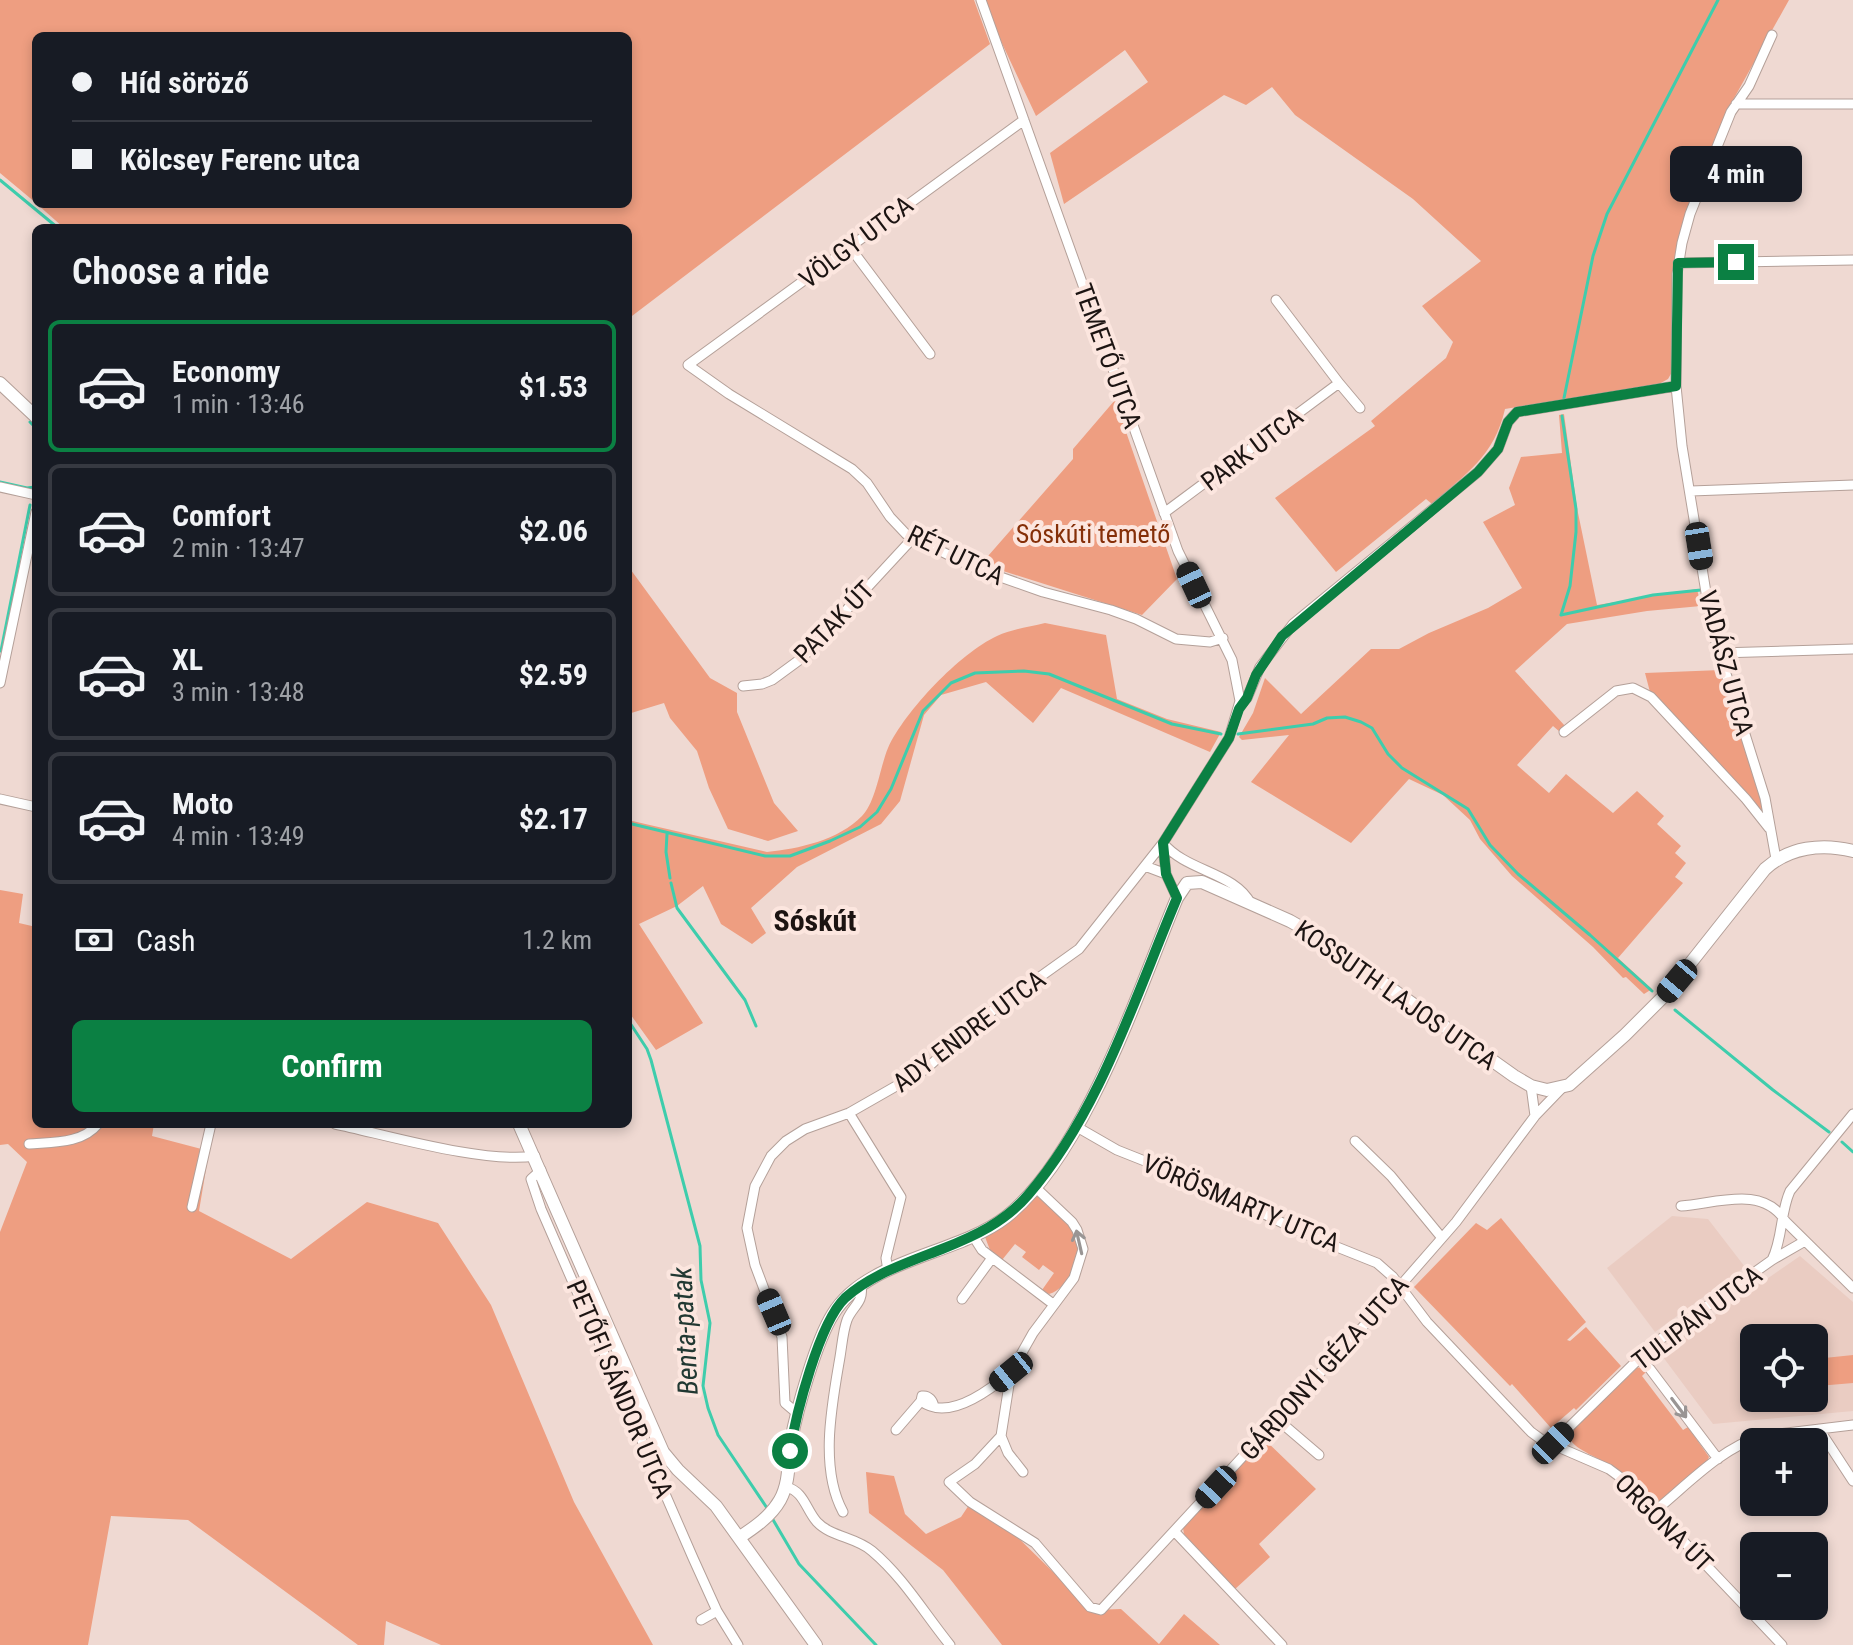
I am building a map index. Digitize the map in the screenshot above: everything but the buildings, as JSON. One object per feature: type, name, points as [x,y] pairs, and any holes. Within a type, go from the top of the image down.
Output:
[{"type":"street","name":"TEMETŐ UTCA","points":[[981,0],[1164,513],[1194,585],[1223,638],[1237,675],[1239,709]]},
{"type":"street","name":"VADÁSZ UTCA","points":[[1772,35],[1749,86],[1736,104],[1690,214],[1678,263],[1676,386],[1682,446],[1712,629],[1765,798],[1776,859]]},
{"type":"street","points":[[1736,104],[1853,104]]},
{"type":"street","name":"VÖLGY UTCA","points":[[688,365],[1024,120]]},
{"type":"street","points":[[849,246],[930,354]]},
{"type":"street","points":[[1678,263],[1853,260]]},
{"type":"street","points":[[1276,300],[1360,408]]},
{"type":"street","name":"RÉT UTCA","points":[[688,365],[729,394],[852,469],[867,483],[898,527],[913,538],[975,568],[1043,592],[1111,610],[1176,639],[1210,642],[1223,638]]},
{"type":"street","points":[[0,383],[32,413]]},
{"type":"street","name":"PARK UTCA","points":[[1164,513],[1339,383]]},
{"type":"street","name":"ADY ENDRE UTCA","points":[[798,1414],[785,1403],[782,1337],[755,1265],[747,1219],[755,1186],[778,1148],[805,1129],[849,1113],[926,1069],[977,1022],[1079,949],[1163,843],[1229,738],[1256,675],[1293,624],[1478,472],[1498,449],[1508,422],[1517,412],[1676,386]]},
{"type":"street","points":[[1691,491],[1853,485]]},
{"type":"street","points":[[0,487],[32,494]]},
{"type":"street","points":[[0,683],[32,530]]},
{"type":"street","name":"PATAK ÚT","points":[[743,686],[772,680],[802,658],[913,538]]},
{"type":"street","points":[[1719,653],[1853,649]]},
{"type":"street","points":[[1237,675],[1256,675]]},
{"type":"street","name":"VADÁSZ UTCA","points":[[1564,732],[1616,691],[1639,689],[1660,705],[1771,830]]},
{"type":"street","points":[[0,799],[32,806]]},
{"type":"street","points":[[740,1537],[767,1518],[784,1492],[798,1414],[821,1339],[831,1317],[845,1299],[888,1271],[973,1236],[1004,1219],[1035,1187],[1077,1127],[1177,898],[1166,874],[1163,843]]},
{"type":"street","points":[[1163,843],[1174,856],[1240,887],[1251,904]]},
{"type":"street","points":[[1535,1116],[1531,1086],[1547,1090],[1562,1088],[1593,1064],[1666,994],[1776,859],[1787,853],[1812,848],[1853,851]]},
{"type":"street","points":[[1145,866],[1166,874]]},
{"type":"street","name":"KOSSUTH LAJOS UTCA","points":[[1177,898],[1187,883],[1197,881],[1320,938],[1531,1086]]},
{"type":"street","name":"GÁRDONYI GÉZA UTCA","points":[[1001,1436],[975,1464],[949,1482],[970,1502],[1035,1543],[1090,1607],[1101,1610],[1442,1238],[1535,1116],[1562,1088]]},
{"type":"street","points":[[849,1113],[901,1197],[886,1258],[888,1271]]},
{"type":"street","name":"TULIPÁN UTCA","points":[[1772,1260],[1790,1191],[1853,1114]]},
{"type":"street","name":"VÖRÖSMARTY UTCA","points":[[1077,1127],[1117,1150],[1195,1181],[1312,1237],[1366,1257],[1385,1269],[1399,1285]]},
{"type":"street","points":[[29,1144],[71,1140],[95,1128]]},
{"type":"street","points":[[192,1207],[210,1128]]},
{"type":"street","points":[[353,1128],[464,1152],[521,1159],[535,1156]]},
{"type":"street","name":"PETŐFI SÁNDOR UTCA","points":[[521,1128],[663,1452],[716,1506],[816,1645]]},
{"type":"street","points":[[1355,1141],[1391,1176],[1442,1238]]},
{"type":"street","name":"PETŐFI SÁNDOR UTCA","points":[[541,1170],[531,1179],[532,1186],[646,1454],[717,1611]]},
{"type":"street","points":[[1023,1472],[1008,1453],[1001,1436],[1011,1372],[1018,1356],[1074,1278],[1083,1249],[1072,1222],[1035,1187]]},
{"type":"street","points":[[1681,1206],[1746,1198],[1764,1203],[1782,1214],[1853,1288]]},
{"type":"street","points":[[973,1236],[977,1246],[1053,1304]]},
{"type":"street","name":"TULIPÁN UTCA","points":[[1553,1443],[1655,1343],[1772,1260],[1805,1241]]},
{"type":"street","points":[[962,1299],[992,1258]]},
{"type":"street","name":"ORGONA ÚT","points":[[1399,1285],[1427,1322],[1531,1432],[1609,1469],[1628,1483],[1782,1645]]},
{"type":"street","points":[[843,1512],[831,1465],[830,1416],[846,1325],[860,1300],[861,1287]]},
{"type":"street","points":[[1638,1358],[1650,1369],[1718,1459]]},
{"type":"street","points":[[896,1430],[921,1401],[934,1407],[963,1402],[996,1385],[1011,1372]]},
{"type":"street","points":[[996,1385],[1007,1391]]},
{"type":"street","points":[[1278,1420],[1319,1455]]},
{"type":"street","points":[[1828,1428],[1853,1425]]},
{"type":"street","points":[[1828,1443],[1853,1481]]},
{"type":"street","points":[[1655,1511],[1718,1459],[1740,1445]]},
{"type":"street","points":[[784,1492],[798,1493],[823,1527],[855,1540],[874,1552],[915,1595],[950,1645]]},
{"type":"street","points":[[1175,1532],[1282,1645]]},
{"type":"street","points":[[701,1620],[717,1611],[738,1645]]},
{"type":"shaded area","points":[[1672,1216],[1708,1219],[1745,1267],[1655,1332],[1607,1268]]},
{"type":"shaded area","points":[[1800,1256],[1853,1302],[1853,1411],[1713,1424],[1660,1353]]},
{"type":"green space","points":[[0,0],[974,0],[990,44],[632,316],[632,224],[60,224],[42,208],[632,208],[632,32],[32,32],[32,200],[0,173]]},
{"type":"green space","points":[[986,0],[1789,0],[1728,109],[1687,212],[1672,273],[1672,372],[1668,379],[1659,384],[1505,409],[1494,440],[1467,473],[1432,504],[1426,499],[1336,572],[1275,498],[1375,426],[1371,421],[1446,358],[1453,342],[1422,306],[1481,261],[1413,199],[1295,115],[1272,87],[1246,105],[1224,95],[1064,204],[1050,153],[1148,82],[1125,50],[1036,116],[999,37]]},
{"type":"green space","name":"Sóskúti temető","points":[[1115,400],[1177,579],[1142,615],[981,564],[1073,459],[1073,449]]},
{"type":"green space","points":[[1564,414],[1577,508],[1597,605],[1697,589],[1701,606],[1567,624],[1515,671],[1565,726],[1560,732],[1553,726],[1517,765],[1549,793],[1566,774],[1613,813],[1637,791],[1664,816],[1657,824],[1681,846],[1675,853],[1686,863],[1675,877],[1683,883],[1618,958],[1652,989],[1644,994],[1512,876],[1480,839],[1470,820],[1443,795],[1409,779],[1351,843],[1251,782],[1289,735],[1242,740],[1239,737],[1253,713],[1265,678],[1301,714],[1371,649],[1399,649],[1488,608],[1522,588],[1483,522],[1515,505],[1509,488],[1521,457],[1562,453],[1559,415]]},
{"type":"green space","points":[[632,571],[710,678],[737,693],[737,712],[774,803],[798,831],[768,841],[728,829],[709,788],[697,751],[670,718],[664,703],[632,713]]},
{"type":"green space","points":[[1045,623],[1106,635],[1117,699],[1167,719],[1221,732],[1210,752],[1061,688],[1033,723],[986,682],[941,695],[924,715],[900,801],[881,824],[797,867],[751,908],[766,933],[752,944],[721,924],[703,886],[677,906],[639,924],[703,1023],[656,1050],[632,1017],[632,821],[767,852],[805,846],[830,837],[853,824],[867,810],[896,733],[935,684],[982,644],[1015,630]]},
{"type":"green space","points":[[1721,670],[1762,800],[1762,812],[1650,692],[1645,673]]},
{"type":"green space","points":[[0,890],[23,894],[19,923],[32,926],[32,1128],[153,1128],[152,1136],[209,1151],[199,1211],[291,1259],[367,1202],[438,1223],[491,1305],[574,1502],[653,1645],[441,1645],[386,1621],[384,1645],[358,1645],[188,1520],[111,1516],[88,1645],[0,1645],[0,1232],[27,1162],[8,1144],[0,1145]]},
{"type":"green space","points":[[1034,1195],[1060,1214],[1077,1242],[1077,1257],[1071,1273],[1062,1286],[1049,1294],[1042,1290],[1054,1273],[1043,1265],[1039,1270],[1022,1257],[1026,1252],[1015,1244],[1002,1260],[990,1250],[985,1237],[1011,1221]]},
{"type":"green space","points":[[1501,1218],[1586,1322],[1567,1340],[1570,1341],[1586,1327],[1621,1366],[1576,1410],[1574,1408],[1551,1428],[1512,1384],[1510,1386],[1414,1287],[1476,1223],[1487,1230]]},
{"type":"green space","points":[[1853,1355],[1853,1383],[1828,1385],[1828,1358]]},
{"type":"green space","points":[[1641,1367],[1646,1372],[1642,1376],[1683,1430],[1688,1427],[1709,1457],[1706,1464],[1659,1501],[1648,1497],[1613,1467],[1583,1451],[1570,1439],[1574,1429]]},
{"type":"green space","points":[[1264,1439],[1316,1489],[1259,1544],[1270,1557],[1234,1590],[1184,1534],[1183,1528]]},
{"type":"green space","points":[[866,1472],[894,1476],[905,1514],[926,1534],[961,1517],[969,1505],[1003,1523],[1092,1610],[1121,1609],[1159,1644],[1184,1614],[1220,1645],[1002,1645],[943,1570],[869,1513]]},
{"type":"waterway","points":[[1564,398],[1593,256],[1607,214],[1718,0]]},
{"type":"waterway","name":"Benta-patak","points":[[0,180],[32,206]]},
{"type":"waterway","name":"Benta-patak","points":[[34,208],[53,224]]},
{"type":"waterway","points":[[1561,615],[1570,586],[1576,532],[1576,509],[1562,416]]},
{"type":"waterway","points":[[0,482],[32,487]]},
{"type":"waterway","points":[[1,651],[30,505]]},
{"type":"waterway","points":[[1561,615],[1653,595],[1701,590]]},
{"type":"waterway","points":[[632,824],[765,856],[790,856],[830,841],[860,827],[877,812],[891,789],[923,711],[951,683],[975,673],[1024,671],[1049,674],[1172,724],[1221,734]]},
{"type":"waterway","points":[[1238,734],[1345,717],[1372,728],[1388,754],[1402,768],[1468,809],[1490,845],[1518,874],[1652,991]]},
{"type":"waterway","points":[[667,834],[670,878]]},
{"type":"waterway","points":[[671,883],[677,908],[745,1000],[756,1026]]},
{"type":"waterway","points":[[1675,1010],[1829,1132]]},
{"type":"waterway","name":"Benta-patak","points":[[632,1026],[651,1060],[700,1246],[701,1280],[710,1323],[703,1386],[708,1408],[718,1435],[767,1508]]},
{"type":"waterway","points":[[1842,1142],[1853,1152]]},
{"type":"waterway","name":"Benta-patak","points":[[772,1518],[799,1564],[876,1645]]},
{"type":"district","name":"Sóskút","points":[[815,920]]},
{"type":"route","points":[[790,1451],[794,1427],[821,1339],[837,1307],[873,1278],[973,1236],[1004,1219],[1035,1187],[1077,1127],[1177,898],[1166,874],[1163,843],[1229,738],[1256,675],[1282,636],[1478,472],[1498,449],[1508,422],[1517,412],[1676,386],[1678,263],[1736,262]]}]
